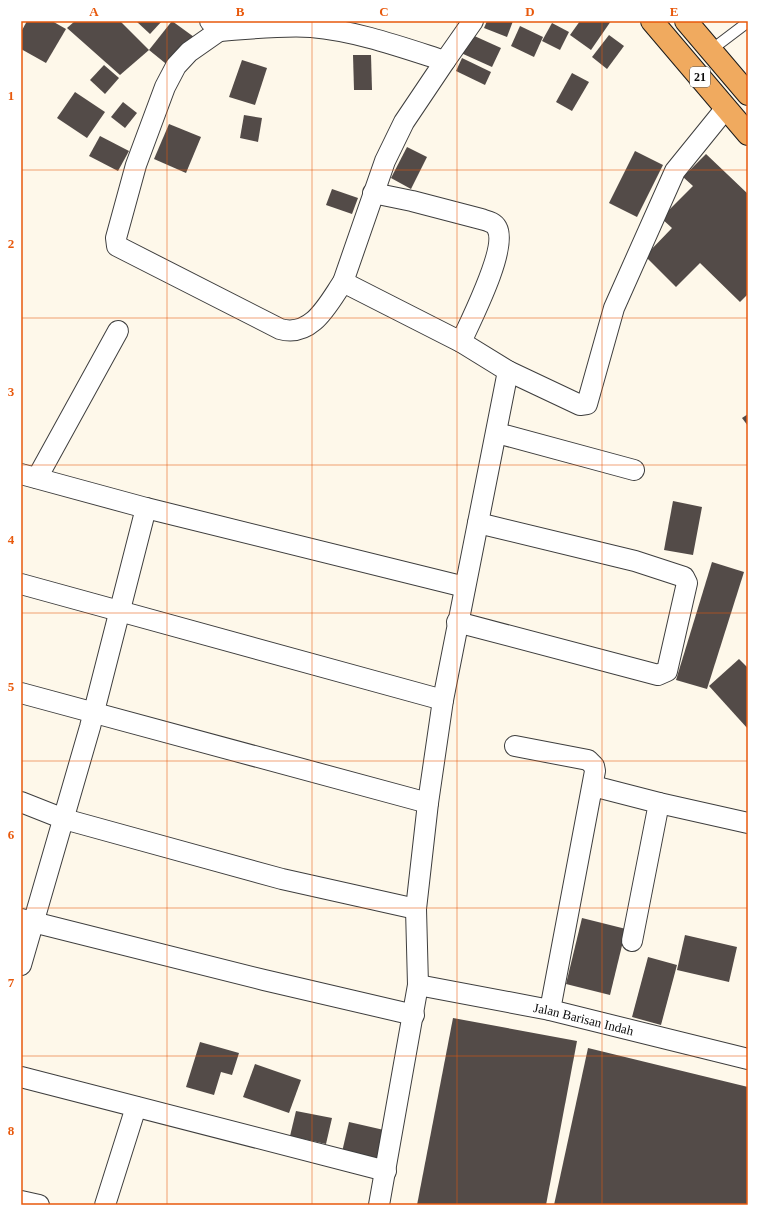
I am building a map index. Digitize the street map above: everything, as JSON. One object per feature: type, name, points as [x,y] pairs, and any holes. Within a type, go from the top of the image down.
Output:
[{"type":"highway","name":"21","points":[[652,21],[748,134]]},
{"type":"highway","name":"21","points":[[686,21],[748,94]]},
{"type":"street","points":[[445,60],[359,35],[310,27],[215,26],[176,66],[165,87],[136,165],[116,238],[117,246],[280,329],[289,331],[306,328],[314,322],[343,282],[385,161],[404,122],[473,21]]},
{"type":"street","points":[[343,282],[462,342],[508,371],[580,405],[587,404],[614,308],[675,170],[726,108]]},
{"type":"street","points":[[373,193],[412,201],[481,219],[493,223],[497,228],[499,235],[495,262],[462,342]]},
{"type":"street","points":[[118,331],[29,476],[146,508],[465,587]]},
{"type":"street","points":[[379,1205],[414,1015],[418,985],[416,909],[428,803],[443,700],[457,622],[497,433],[508,371]]},
{"type":"street","points":[[497,433],[634,470]]},
{"type":"street","points":[[21,965],[27,920],[64,819],[121,612],[146,508]]},
{"type":"street","points":[[457,622],[658,675],[667,671],[687,583],[684,577],[635,561],[478,523]]},
{"type":"street","points":[[21,584],[443,700]]},
{"type":"street","points":[[21,693],[428,803]]},
{"type":"street","points":[[515,746],[588,760],[594,766],[593,786],[550,1010]]},
{"type":"street","points":[[593,786],[659,803],[748,823]]},
{"type":"street","points":[[21,802],[64,819],[282,879],[416,909]]},
{"type":"street","points":[[632,941],[659,803]]},
{"type":"street","points":[[27,920],[264,980],[414,1015]]},
{"type":"street","name":"Jalan Barisan Indah","points":[[418,985],[550,1010],[748,1059]]},
{"type":"street","points":[[21,1078],[386,1171]]},
{"type":"street","points":[[105,1205],[136,1107]]},
{"type":"street","points":[[21,1201],[39,1205]]},
{"type":"lane","points":[[711,50],[748,22]]},
{"type":"building","points":[[27,21],[52,21],[66,29],[46,63],[21,49],[21,32]]},
{"type":"building","points":[[75,21],[120,21],[149,50],[120,75],[67,28]]},
{"type":"building","points":[[136,21],[162,21],[150,34]]},
{"type":"building","points":[[172,21],[194,37],[170,67],[149,50]]},
{"type":"building","points":[[487,21],[513,21],[507,37],[484,28]]},
{"type":"building","points":[[580,21],[611,21],[591,50],[570,35]]},
{"type":"building","points":[[552,23],[569,32],[560,50],[542,41]]},
{"type":"building","points":[[520,26],[543,37],[534,57],[511,46]]},
{"type":"building","points":[[470,34],[501,48],[492,67],[461,53]]},
{"type":"building","points":[[609,35],[624,46],[607,69],[592,57]]},
{"type":"building","points":[[353,55],[371,55],[372,90],[354,90]]},
{"type":"building","points":[[462,58],[491,72],[485,85],[456,71]]},
{"type":"building","points":[[242,60],[267,68],[255,105],[229,97]]},
{"type":"building","points":[[104,65],[119,78],[105,94],[90,80]]},
{"type":"building","points":[[572,73],[589,82],[572,111],[556,102]]},
{"type":"building","points":[[75,92],[105,112],[87,138],[57,118]]},
{"type":"building","points":[[123,102],[137,113],[125,128],[111,117]]},
{"type":"building","points":[[244,115],[262,118],[258,142],[240,138]]},
{"type":"building","points":[[169,124],[201,137],[186,173],[154,159]]},
{"type":"building","points":[[100,136],[129,151],[118,171],[89,156]]},
{"type":"building","points":[[407,147],[427,157],[411,189],[391,178]]},
{"type":"building","points":[[635,151],[663,165],[637,217],[609,203]]},
{"type":"building","points":[[706,154],[748,194],[748,294],[740,302],[700,263],[676,287],[645,256],[672,228],[661,218],[693,186],[683,177]]},
{"type":"building","points":[[332,189],[358,198],[352,214],[326,205]]},
{"type":"building","points":[[748,414],[748,426],[742,418]]},
{"type":"building","points":[[673,501],[702,507],[693,555],[664,550]]},
{"type":"building","points":[[712,562],[744,572],[707,689],[676,680]]},
{"type":"building","points":[[739,659],[748,668],[748,729],[709,686]]},
{"type":"building","points":[[582,918],[626,929],[610,995],[566,984]]},
{"type":"building","points":[[685,935],[737,947],[729,982],[677,970]]},
{"type":"building","points":[[648,957],[677,965],[661,1025],[632,1017]]},
{"type":"building","points":[[453,1018],[577,1041],[546,1205],[417,1205]]},
{"type":"building","points":[[200,1042],[239,1053],[232,1075],[221,1072],[214,1095],[186,1087]]},
{"type":"building","points":[[588,1048],[748,1087],[748,1205],[554,1205]]},
{"type":"building","points":[[255,1064],[301,1080],[289,1113],[243,1097]]},
{"type":"building","points":[[296,1111],[332,1118],[326,1144],[290,1136]]},
{"type":"building","points":[[349,1122],[384,1130],[378,1159],[342,1152]]}]
